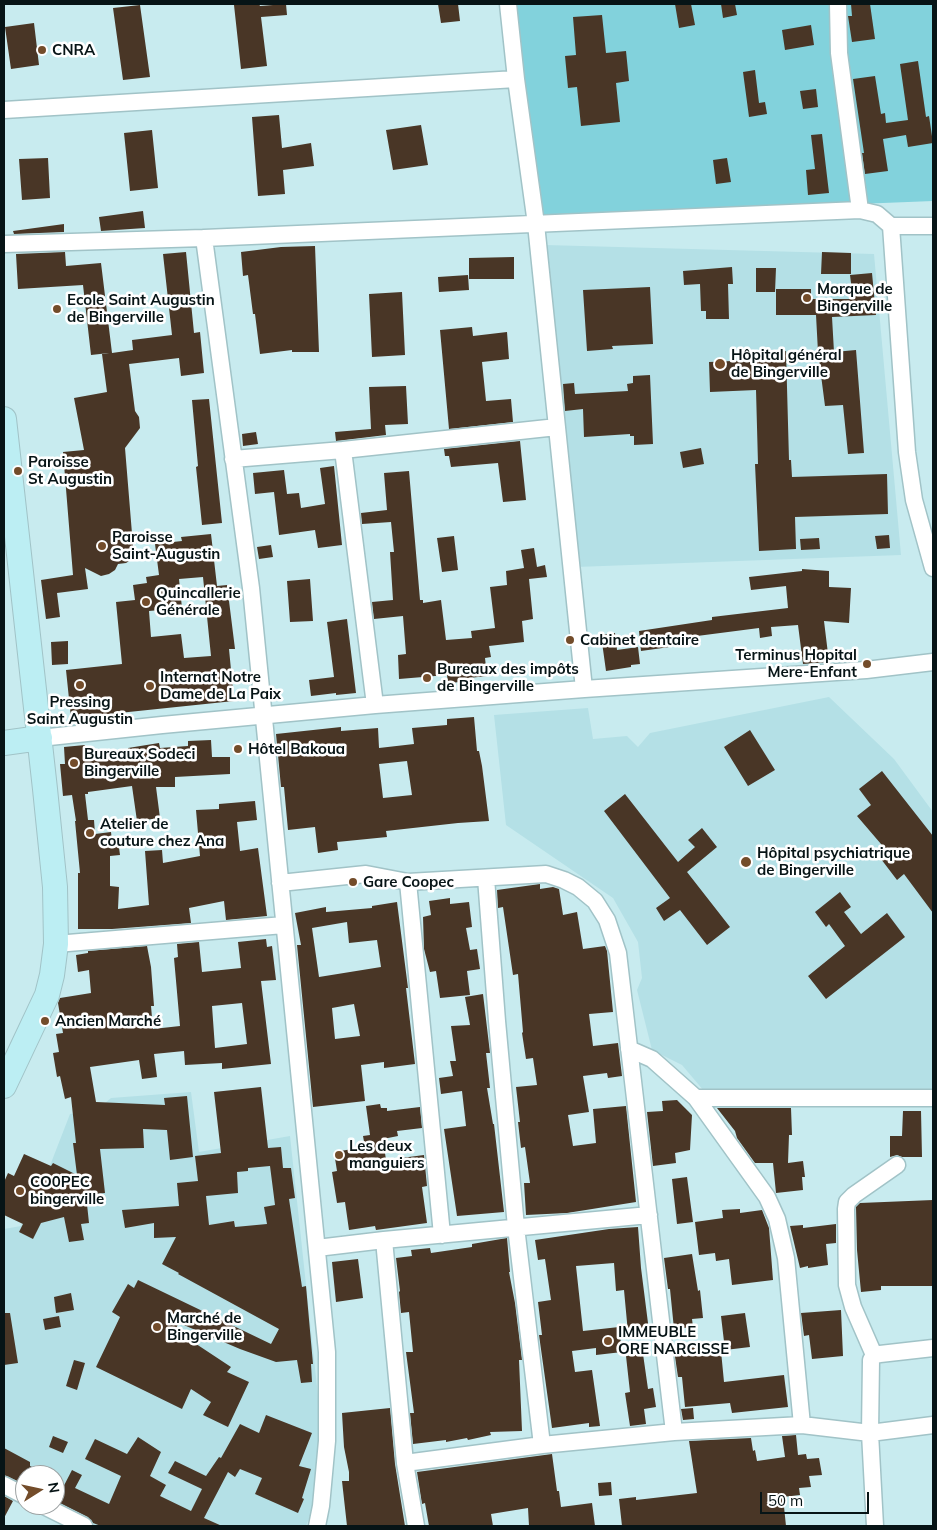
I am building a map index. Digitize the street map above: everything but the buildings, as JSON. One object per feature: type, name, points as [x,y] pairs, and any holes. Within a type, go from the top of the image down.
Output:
[{"type":"main road","points":[[4,419],[40,738],[54,887],[56,944],[47,995],[4,1086]]},
{"type":"main road","points":[[4,743],[40,738]]},
{"type":"street","points":[[508,4],[516,79],[536,224],[584,689]]},
{"type":"street","points":[[838,4],[839,53],[860,210]]},
{"type":"street","points":[[4,110],[516,79]]},
{"type":"street","points":[[4,244],[204,238],[860,210],[877,214],[891,226],[933,226]]},
{"type":"street","points":[[891,226],[908,452],[914,500],[933,568]]},
{"type":"street","points":[[204,238],[251,588],[327,1352],[328,1396],[325,1473],[318,1526]]},
{"type":"street","points":[[233,459],[343,450],[556,427]]},
{"type":"street","points":[[343,450],[375,706]]},
{"type":"street","points":[[40,738],[263,715],[584,689],[866,670],[933,662]]},
{"type":"street","points":[[280,883],[366,874],[408,882],[546,874],[578,887],[594,901],[607,920],[618,953],[674,1432]]},
{"type":"street","points":[[486,878],[516,1227],[542,1444]]},
{"type":"street","points":[[408,882],[442,1235]]},
{"type":"street","points":[[56,944],[284,925]]},
{"type":"street","points":[[629,1049],[652,1058],[696,1098],[767,1197],[777,1218],[786,1258],[802,1425]]},
{"type":"street","points":[[696,1098],[933,1098]]},
{"type":"street","points":[[874,1355],[853,1307],[847,1285],[846,1209],[847,1202],[854,1195],[897,1166]]},
{"type":"street","points":[[317,1248],[649,1215]]},
{"type":"street","points":[[384,1240],[406,1463],[416,1526]]},
{"type":"street","points":[[874,1355],[933,1348]]},
{"type":"street","points":[[874,1355],[871,1360],[870,1433],[875,1526]]},
{"type":"street","points":[[406,1463],[542,1444],[674,1432],[802,1425],[870,1433],[933,1425]]},
{"type":"street","points":[[62,1515],[84,1526]]},
{"type":"shaded area","points":[[516,4],[932,4],[933,201],[532,217]]},
{"type":"shaded area","name":"Hôpital général de Bingerville","points":[[545,245],[874,254],[901,555],[576,567]]},
{"type":"shaded area","name":"Hôpital psychiatrique de Bingerville","points":[[829,697],[894,759],[933,812],[933,1093],[704,1091],[682,1065],[652,1050],[637,990],[642,978],[638,942],[613,898],[506,825],[494,715],[588,708],[593,739],[627,736],[638,747],[650,733]]},
{"type":"shaded area","name":"Marché de Bingerville","points":[[191,1092],[199,1152],[290,1136],[321,1424],[315,1503],[306,1526],[94,1526],[65,1511],[65,1465],[15,1465],[15,1485],[4,1479],[4,1229],[21,1226],[51,1163],[70,1114],[97,1110],[111,1098]]},
{"type":"place","name":"CNRA","points":[[42,50]]},
{"type":"place","name":"Morque de Bingerville","points":[[807,298]]},
{"type":"place","name":"Ecole Saint Augustin de Bingerville","points":[[57,309]]},
{"type":"place","name":"Hôpital général de Bingerville","points":[[720,364]]},
{"type":"place","name":"Paroisse St Augustin","points":[[18,471]]},
{"type":"place","name":"Paroisse Saint-Augustin","points":[[102,546]]},
{"type":"place","name":"Quincallerie Générale","points":[[146,602]]},
{"type":"place","name":"Cabinet dentaire","points":[[570,640]]},
{"type":"place","name":"Terminus Hopital Mere-Enfant","points":[[867,664]]},
{"type":"place","name":"Bureaux des impôts de Bingerville","points":[[427,678]]},
{"type":"place","name":"Pressing Saint Augustin","points":[[80,685]]},
{"type":"place","name":"Internat Notre Dame de La Paix","points":[[150,686]]},
{"type":"place","name":"Hôtel Bakoua","points":[[238,749]]},
{"type":"place","name":"Bureaux Sodeci Bingerville","points":[[74,763]]},
{"type":"place","name":"Atelier de couture chez Ana","points":[[90,833]]},
{"type":"place","name":"Hôpital psychiatrique de Bingerville","points":[[746,862]]},
{"type":"place","name":"Gare Coopec","points":[[353,882]]},
{"type":"place","name":"Ancien Marché","points":[[45,1021]]},
{"type":"place","name":"Les deux manguiers","points":[[339,1155]]},
{"type":"place","name":"CO0PEC bingerville","points":[[20,1191]]},
{"type":"place","name":"Marché de Bingerville","points":[[157,1327]]},
{"type":"place","name":"IMMEUBLE ORE NARCISSE","points":[[608,1341]]}]
